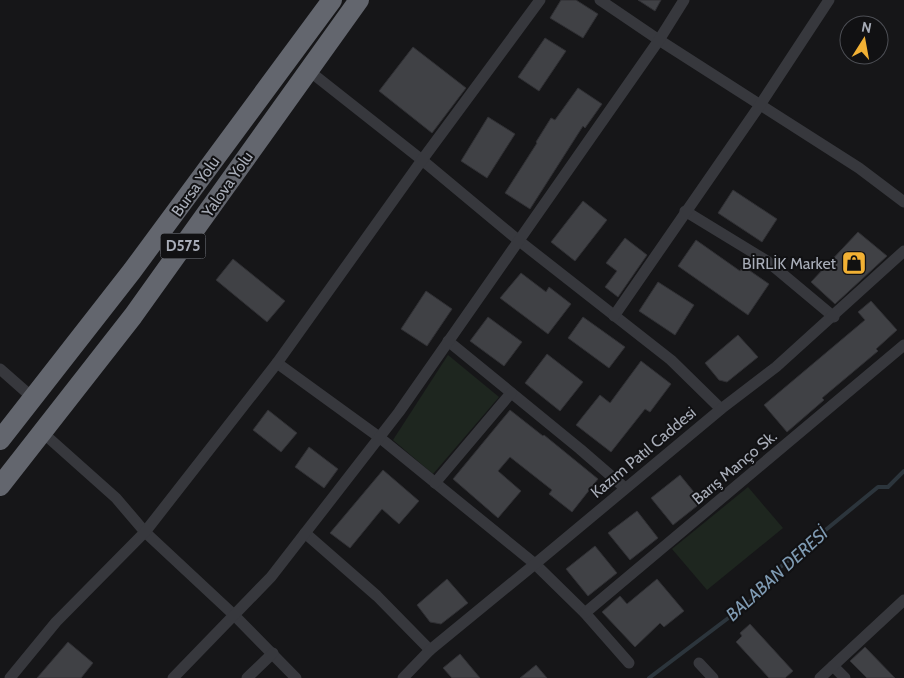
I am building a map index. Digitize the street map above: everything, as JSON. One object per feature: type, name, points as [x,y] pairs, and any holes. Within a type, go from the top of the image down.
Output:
[{"type":"highway","name":"Bursa Yolu","points":[[0,440],[132,271],[332,0]]},
{"type":"highway","name":"Yalova Yolu","points":[[0,486],[133,316],[359,0]]},
{"type":"street","points":[[10,678],[56,622],[145,532],[277,363],[422,160],[540,0]]},
{"type":"street","points":[[600,0],[859,168],[904,202]]},
{"type":"street","points":[[173,678],[270,577],[399,412],[659,40],[684,0]]},
{"type":"street","points":[[614,316],[760,105],[829,0]]},
{"type":"street","points":[[308,70],[422,160],[518,240],[671,360],[721,409]]},
{"type":"street","points":[[685,211],[767,261],[834,316]]},
{"type":"street","name":"Kazım Patıl Caddesi","points":[[403,678],[430,650],[721,409],[776,367],[904,251]]},
{"type":"street","points":[[448,341],[625,488]]},
{"type":"street","name":"Barış Manço Sk.","points":[[585,613],[904,345]]},
{"type":"street","points":[[277,363],[379,437],[535,564],[585,613],[629,663]]},
{"type":"street","points":[[0,369],[33,398]]},
{"type":"street","points":[[435,483],[511,393]]},
{"type":"street","points":[[42,432],[116,498],[145,532],[234,615],[296,678]]},
{"type":"street","points":[[304,533],[377,596],[430,650]]},
{"type":"street","points":[[820,678],[904,600]]},
{"type":"street","points":[[247,678],[273,653]]},
{"type":"street","points":[[699,663],[712,678]]},
{"type":"street","points":[[833,666],[845,678]]},
{"type":"shaded area","points":[[448,355],[499,397],[433,474],[393,440]]},
{"type":"shaded area","points":[[748,487],[783,528],[707,590],[672,549]]},
{"type":"building","points":[[561,0],[576,0],[598,14],[583,38],[550,18]]},
{"type":"building","points":[[638,0],[661,0],[655,11]]},
{"type":"building","points":[[545,38],[566,51],[539,91],[518,77]]},
{"type":"building","points":[[413,47],[466,88],[432,133],[379,91]]},
{"type":"building","points":[[578,88],[602,104],[585,128],[583,126],[530,209],[505,193],[551,118],[555,120]]},
{"type":"building","points":[[488,117],[515,134],[487,178],[461,161]]},
{"type":"building","points":[[733,190],[777,219],[762,242],[718,213]]},
{"type":"building","points":[[583,201],[607,220],[575,261],[551,242]]},
{"type":"building","name":"BİRLİK Market","points":[[858,232],[887,256],[835,304],[811,282]]},
{"type":"building","points":[[625,238],[647,255],[618,297],[605,287],[617,271],[606,263]]},
{"type":"building","points":[[696,240],[740,271],[743,266],[769,284],[748,315],[678,266]]},
{"type":"building","points":[[233,259],[285,301],[267,322],[216,280]]},
{"type":"building","points":[[521,273],[546,292],[549,287],[571,304],[548,334],[500,298]]},
{"type":"building","points":[[658,282],[694,305],[675,335],[639,311]]},
{"type":"building","points":[[426,291],[452,309],[427,346],[401,329]]},
{"type":"building","points":[[871,301],[897,330],[876,349],[878,351],[822,398],[824,400],[787,432],[764,405],[865,320],[858,312]]},
{"type":"building","points":[[488,317],[522,342],[504,366],[470,341]]},
{"type":"building","points":[[583,317],[625,347],[609,368],[568,338]]},
{"type":"building","points":[[738,335],[758,357],[727,382],[719,380],[705,363]]},
{"type":"building","points":[[547,354],[583,382],[560,411],[525,383]]},
{"type":"building","points":[[641,361],[671,384],[650,412],[645,409],[611,452],[576,425],[600,395],[610,403]]},
{"type":"building","points":[[268,410],[297,433],[281,452],[253,430]]},
{"type":"building","points":[[510,410],[598,479],[572,512],[549,494],[552,490],[510,457],[498,471],[521,491],[498,518],[453,479]]},
{"type":"building","points":[[309,447],[338,469],[324,488],[295,467]]},
{"type":"building","points":[[383,470],[419,501],[399,524],[382,509],[350,548],[330,533]]},
{"type":"building","points":[[680,475],[702,502],[673,525],[651,498]]},
{"type":"building","points":[[637,511],[658,538],[630,560],[608,533]]},
{"type":"building","points":[[595,546],[617,573],[588,596],[566,569]]},
{"type":"building","points":[[447,579],[468,603],[441,624],[430,622],[417,605]]},
{"type":"building","points":[[657,579],[684,611],[664,627],[660,623],[635,647],[602,612],[620,596],[627,604]]},
{"type":"building","points":[[750,624],[793,671],[785,678],[769,678],[736,642],[742,636],[740,633]]},
{"type":"building","points":[[68,642],[93,663],[81,678],[37,678]]},
{"type":"building","points":[[865,647],[895,678],[867,678],[850,661]]},
{"type":"building","points":[[460,654],[480,678],[452,678],[443,668]]},
{"type":"building","points":[[536,665],[547,678],[520,678]]},
{"type":"waterway","name":"BALABAN DERESİ","points":[[649,678],[760,594],[778,569],[878,487],[888,487],[904,471]]},
{"type":"place","name":"BİRLİK Market","points":[[854,263]]}]
